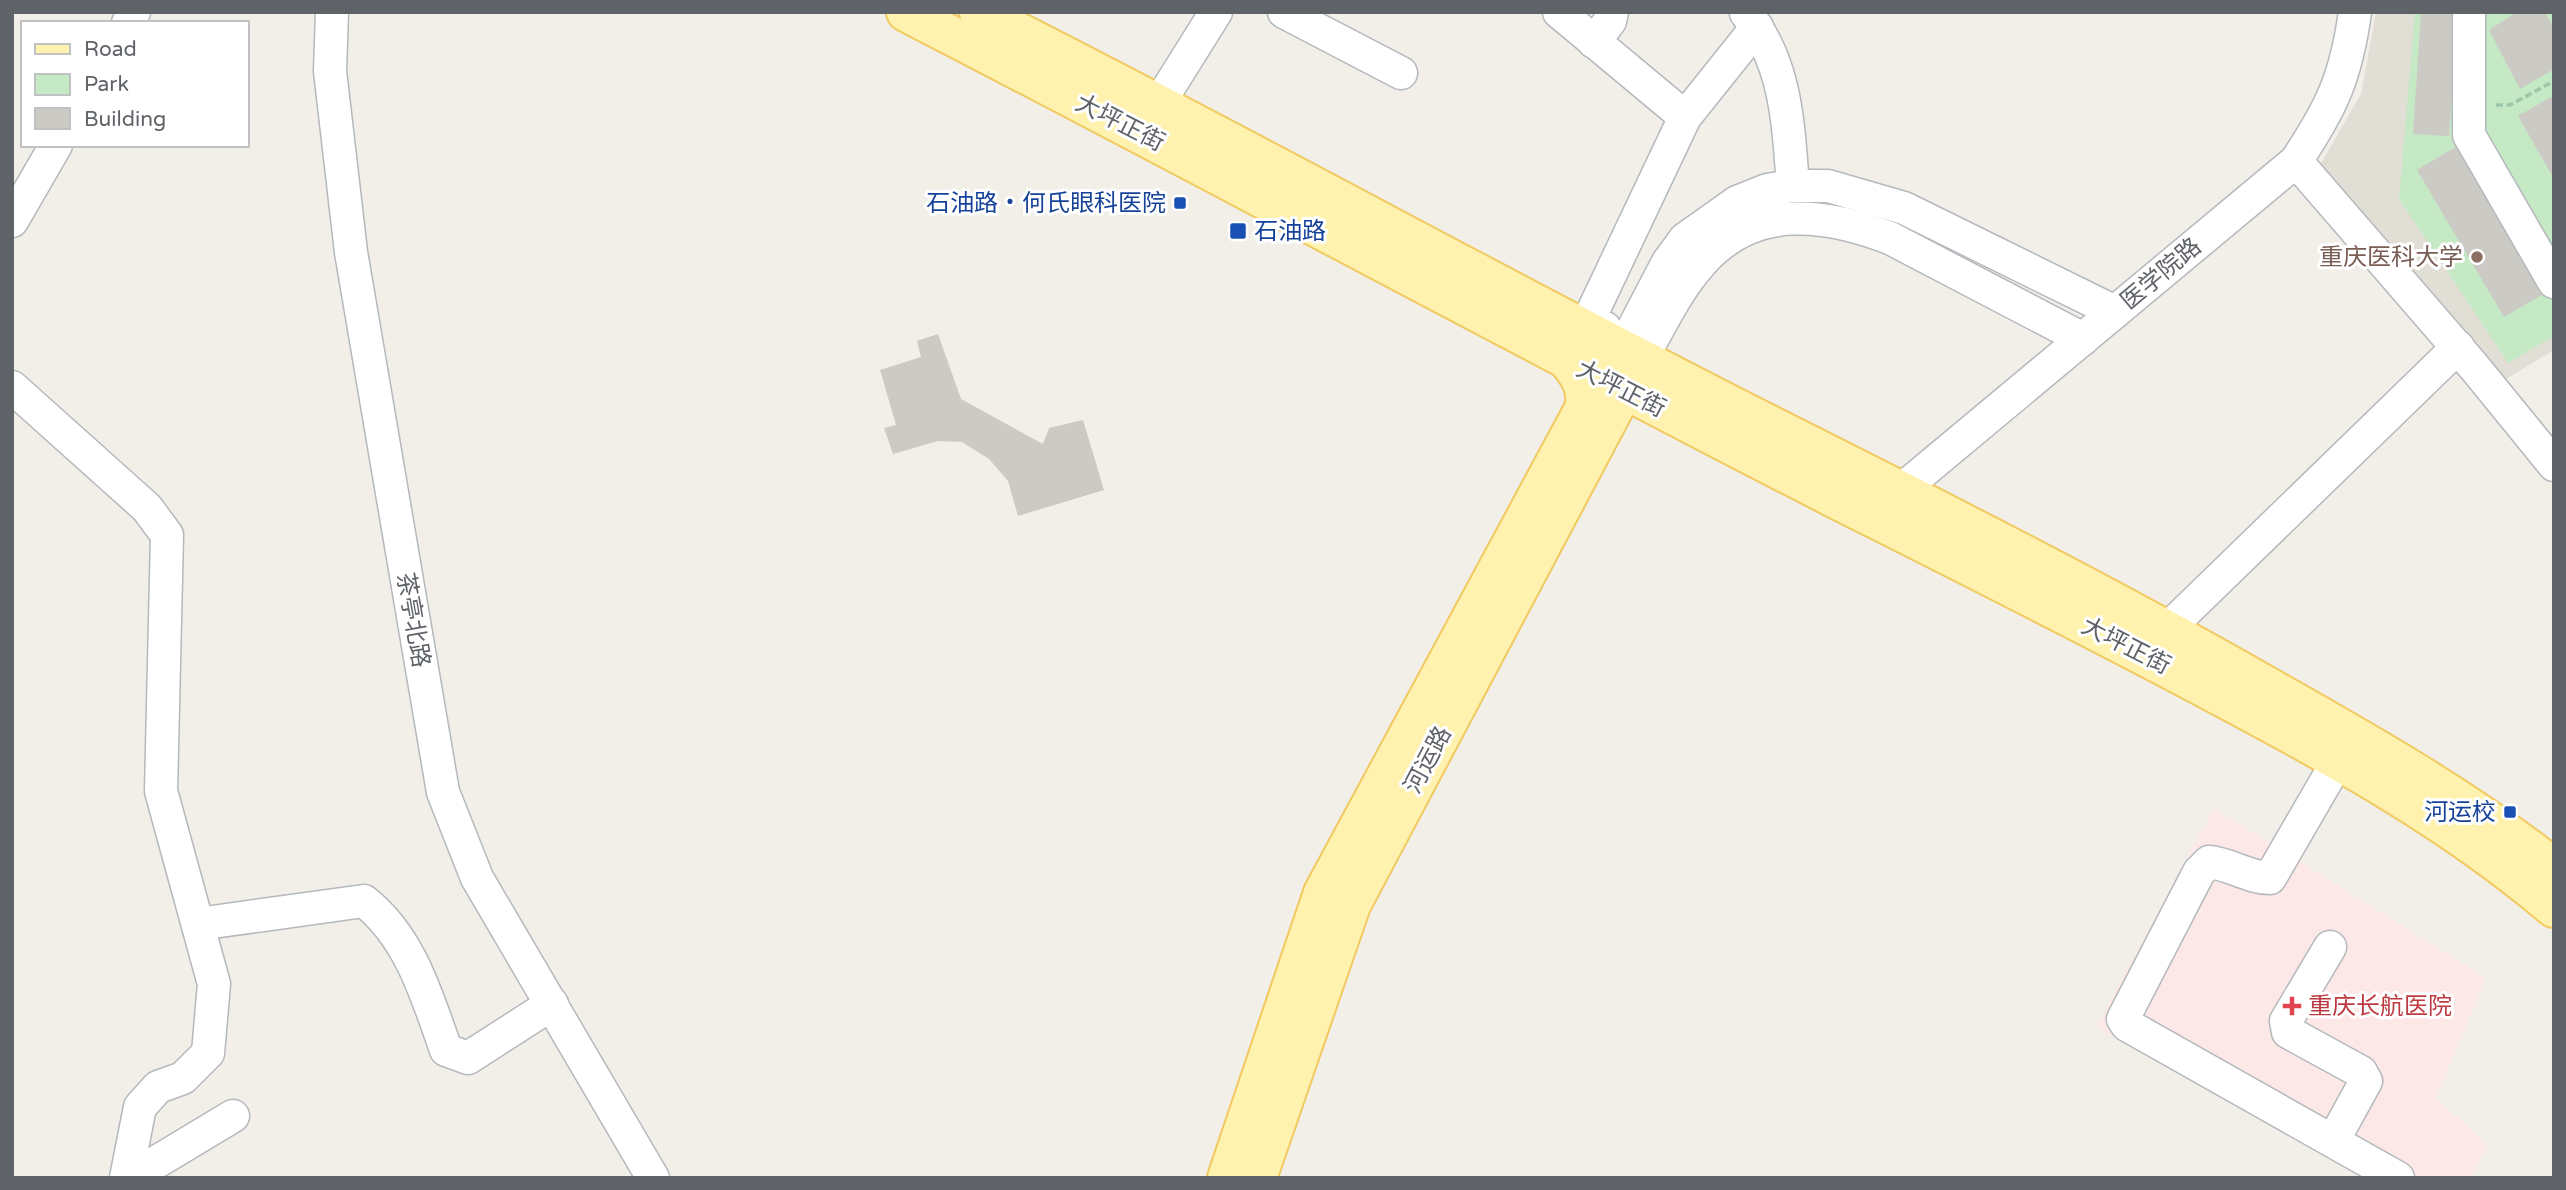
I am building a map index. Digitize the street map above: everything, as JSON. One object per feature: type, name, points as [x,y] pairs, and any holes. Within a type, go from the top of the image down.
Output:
[{"type":"main road","name":"大坪正街","points":[[906,12],[1205,166],[1576,346],[1629,367],[1900,491],[2154,642],[2345,747]]},
{"type":"main road","name":"大坪正街","points":[[979,12],[1160,103],[1576,346]]},
{"type":"main road","name":"河运路","points":[[1227,1178],[1323,893],[1584,409],[1586,396],[1576,346]]},
{"type":"main road","name":"大坪正街","points":[[1629,367],[1683,421],[2154,642]]},
{"type":"main road","name":"河运路","points":[[1256,1178],[1351,905],[1582,471],[1629,367]]},
{"type":"main road","points":[[1582,471],[1614,438],[1630,428],[1661,420],[1683,421]]},
{"type":"main road","points":[[2345,747],[2496,823],[2554,868]]},
{"type":"main road","points":[[2345,747],[2554,908]]},
{"type":"street","name":"茶亭北路","points":[[332,12],[330,71],[351,252],[443,792],[477,878],[653,1178]]},
{"type":"street","points":[[1160,103],[1216,12]]},
{"type":"street","points":[[1284,12],[1324,21],[1401,74]]},
{"type":"street","points":[[1559,12],[1685,117]]},
{"type":"street","points":[[1594,42],[1610,21],[1612,12]]},
{"type":"street","name":"医学院路","points":[[1900,491],[2296,161],[2329,111],[2347,61],[2355,12]]},
{"type":"street","points":[[2469,12],[2469,135],[2554,282]]},
{"type":"street","points":[[1576,346],[1685,117],[1751,19],[1776,63],[1786,97],[1793,186]]},
{"type":"street","points":[[12,221],[56,147]]},
{"type":"street","points":[[2296,161],[2458,348],[2554,465]]},
{"type":"street","points":[[1576,346],[1628,315],[1685,239],[1709,219],[1737,202],[1767,190],[1793,186],[1828,186],[1904,208],[2115,312]]},
{"type":"street","points":[[1629,367],[1703,260],[1749,229],[1772,220],[1802,216],[1857,225],[1890,238],[2083,339]]},
{"type":"street","points":[[1629,367],[1668,262]]},
{"type":"street","points":[[2154,642],[2458,348]]},
{"type":"street","points":[[12,387],[147,508],[167,535],[161,791],[214,984],[208,1053],[183,1078],[158,1087],[140,1107],[128,1178]]},
{"type":"street","points":[[2345,747],[2270,878],[2259,878],[2226,863],[2209,862],[2199,872],[2123,1019],[2127,1025],[2399,1178]]},
{"type":"street","points":[[198,924],[364,901],[387,919],[422,981],[446,1051],[468,1058],[552,1004]]},
{"type":"street","points":[[2330,947],[2286,1021],[2288,1032],[2361,1072],[2366,1081],[2333,1141]]},
{"type":"street","points":[[128,1178],[233,1116]]},
{"type":"path","points":[[2469,104],[2510,105],[2554,81]]},
{"type":"shaded area","name":"重庆医科大学","points":[[2376,12],[2554,12],[2554,350],[2506,379],[2320,165],[2361,94]]},
{"type":"shaded area","name":"重庆长航医院","points":[[2214,808],[2486,978],[2436,1098],[2488,1145],[2471,1178],[2364,1178],[2096,1027]]},
{"type":"green space","name":"重庆医科大学","points":[[2415,12],[2554,12],[2554,336],[2508,363],[2399,199]]},
{"type":"building","points":[[2421,12],[2457,12],[2449,136],[2413,134]]},
{"type":"building","points":[[2517,12],[2545,12],[2554,28],[2554,69],[2520,89],[2489,30]]},
{"type":"building","points":[[2551,97],[2554,102],[2554,179],[2518,116]]},
{"type":"building","points":[[2457,146],[2545,293],[2504,317],[2417,170]]},
{"type":"building","points":[[938,334],[961,399],[1043,444],[1049,428],[1083,420],[1104,490],[1018,516],[1008,481],[989,459],[962,442],[938,441],[893,454],[884,428],[896,425],[880,370],[921,357],[917,341]]},
{"type":"place","name":"石油路‧何氏眼科医院","points":[[1180,203]]},
{"type":"place","name":"石油路","points":[[1238,231]]},
{"type":"place","name":"重庆医科大学","points":[[2477,257]]},
{"type":"place","name":"河运校","points":[[2510,812]]},
{"type":"place","name":"重庆长航医院","points":[[2292,1006]]}]
